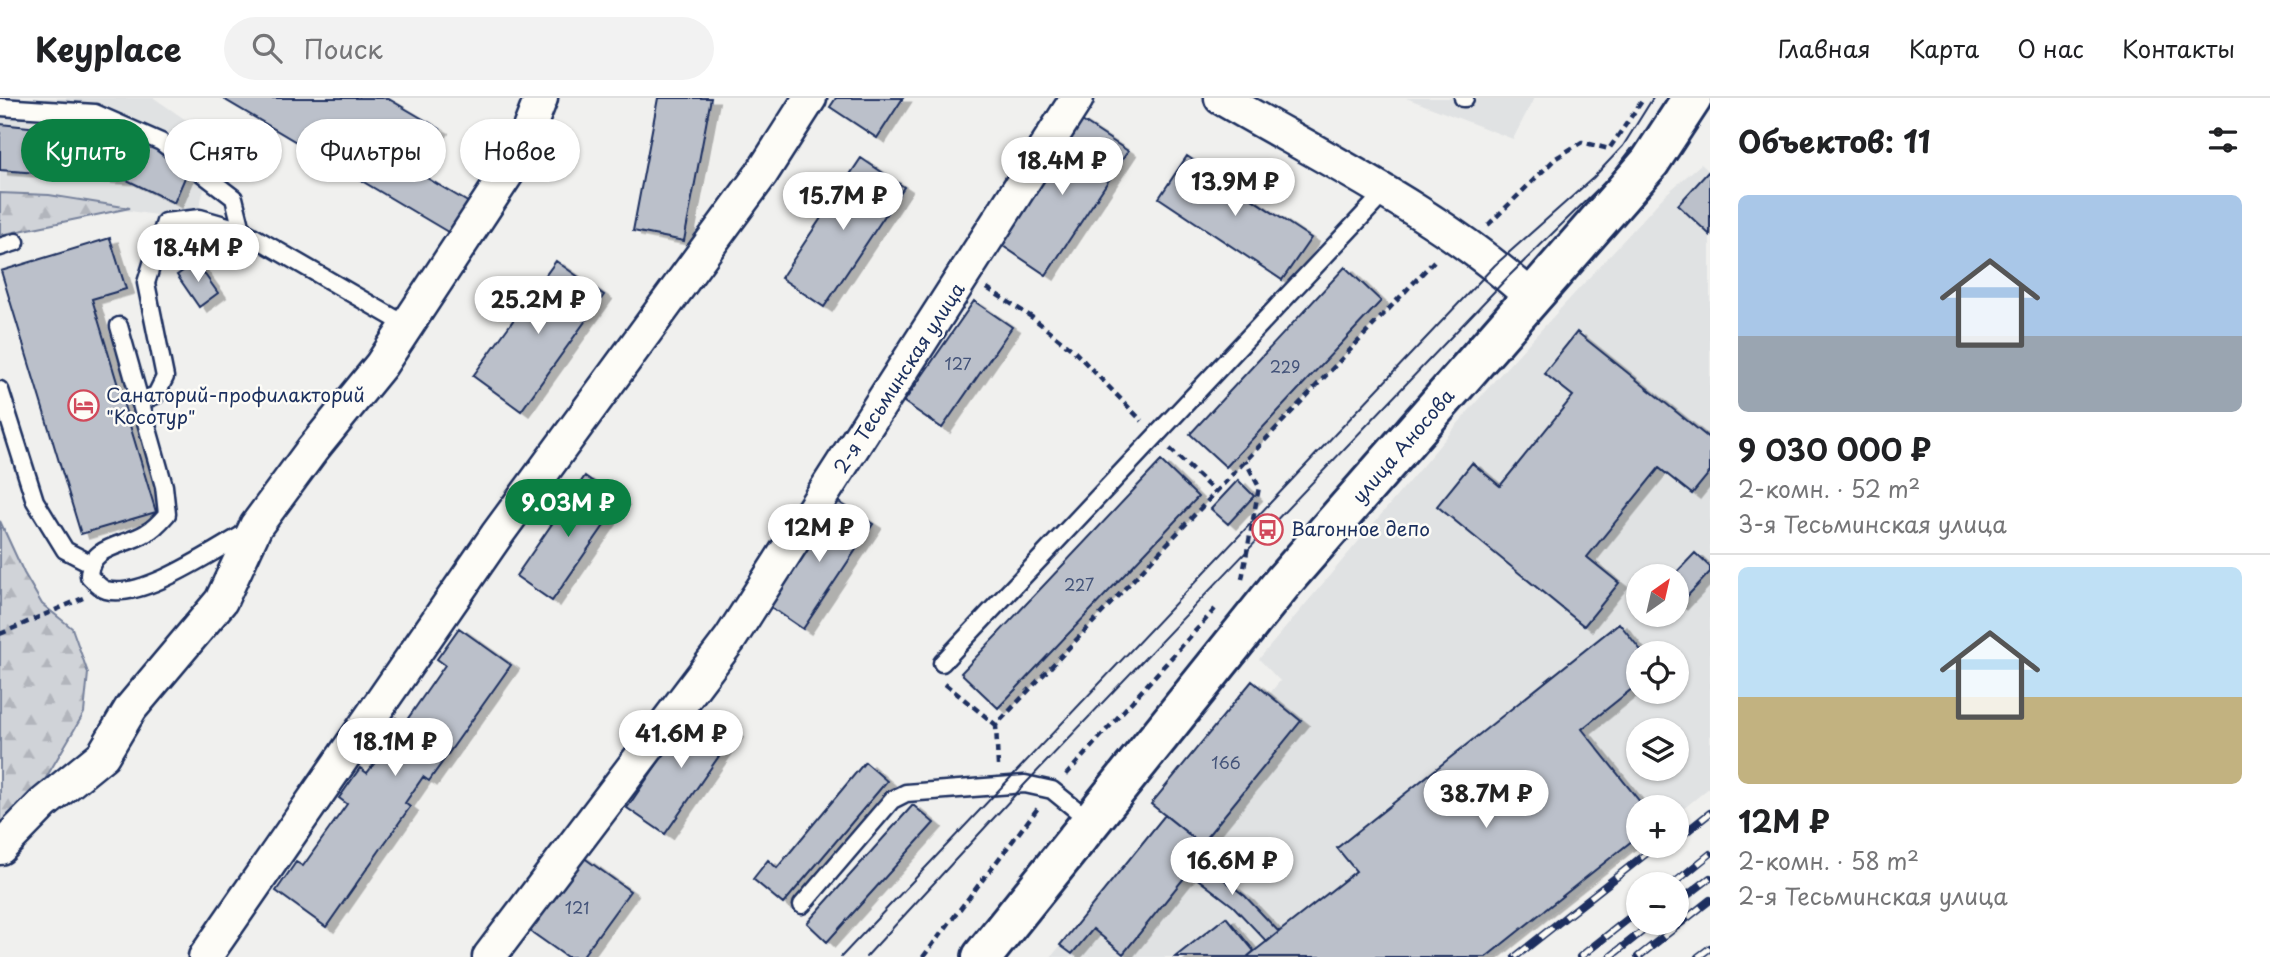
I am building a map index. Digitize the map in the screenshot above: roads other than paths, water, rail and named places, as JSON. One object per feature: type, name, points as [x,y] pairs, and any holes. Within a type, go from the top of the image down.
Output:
[{"type":"main road","name":"улица Аносова","points":[[982,957],[1089,820],[1283,582],[1650,162],[1692,98]]},
{"type":"street","points":[[0,848],[44,803],[103,755],[131,708],[221,601],[256,526],[312,450],[382,365],[518,157],[541,98]]},
{"type":"street","points":[[205,957],[496,536],[762,173],[810,98]]},
{"type":"street","name":"2-я Тесьминская улица","points":[[489,957],[730,639],[1077,98]]},
{"type":"street","points":[[1222,98],[1456,238],[1496,265],[1533,299]]},
{"type":"lane","points":[[0,107],[95,113],[162,142],[234,198],[242,230]]},
{"type":"lane","points":[[942,663],[1384,193]]},
{"type":"lane","points":[[141,401],[156,395],[165,377],[146,283],[165,222],[201,218],[242,230],[406,325]]},
{"type":"lane","points":[[0,247],[16,242]]},
{"type":"lane","points":[[119,326],[164,486],[167,514],[148,533],[100,551],[90,563],[89,576],[104,589],[122,591],[156,582],[256,526]]},
{"type":"lane","points":[[0,390],[35,501],[65,550],[90,563]]},
{"type":"lane","points":[[802,905],[892,800],[906,793],[1025,784],[1052,790],[1089,820]]},
{"type":"tram line","points":[[841,957],[1495,265],[1593,178],[1623,146],[1653,98]]},
{"type":"tram line","points":[[866,957],[1025,784],[1509,276],[1608,179],[1632,148]]},
{"type":"railway","points":[[1689,830],[1710,813]]},
{"type":"railway","points":[[1688,872],[1710,854]]},
{"type":"railway","points":[[1515,957],[1641,858]]},
{"type":"railway","points":[[1689,894],[1710,878]]},
{"type":"railway","points":[[1638,957],[1710,900]]},
{"type":"railway","points":[[1580,957],[1626,921]]},
{"type":"railway","points":[[1610,957],[1638,935]]},
{"type":"railway","points":[[1698,957],[1710,948]]},
{"type":"place","name":"Санаторий-профилакторий \"Косотур\"","points":[[83,406]]},
{"type":"place","name":"Вагонное депо","points":[[1268,529]]}]
